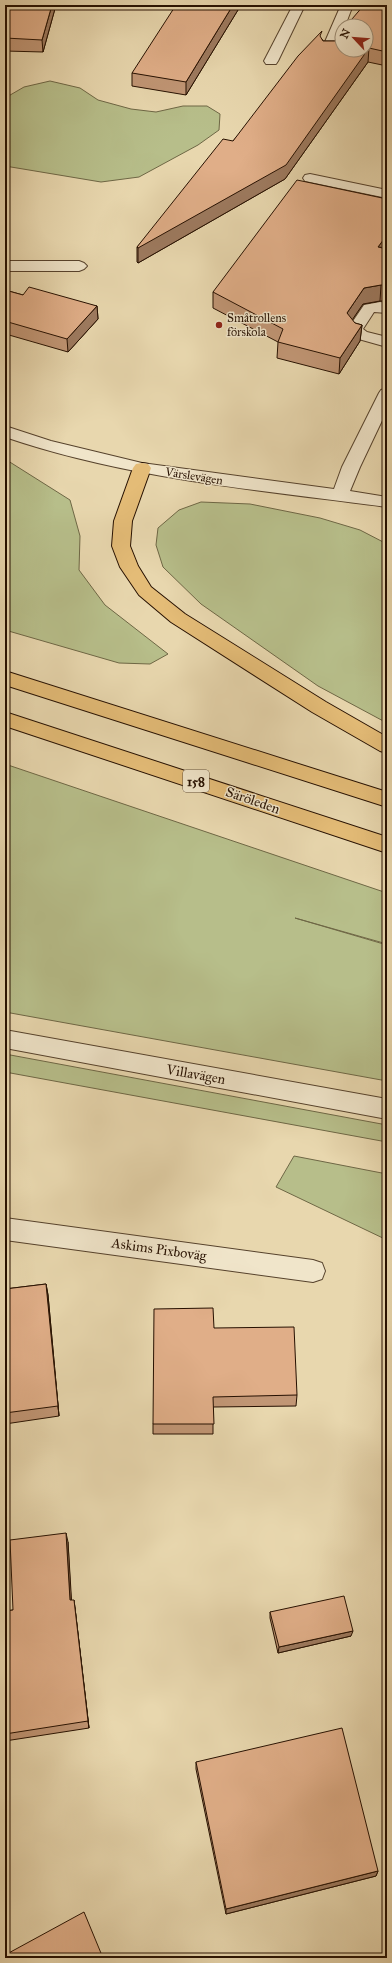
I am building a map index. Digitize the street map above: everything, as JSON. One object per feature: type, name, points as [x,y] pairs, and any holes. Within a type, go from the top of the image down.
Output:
[{"type":"main road","points":[[142,468],[133,488],[123,521],[121,546],[129,567],[145,591],[178,618],[319,707],[387,746]]},
{"type":"main road","points":[[5,678],[387,800]]},
{"type":"main road","name":"Säröleden","points":[[5,718],[387,845]]},
{"type":"street","points":[[271,61],[299,5]]},
{"type":"street","points":[[328,51],[347,5]]},
{"type":"street","points":[[310,178],[387,194]]},
{"type":"street","points":[[5,266],[79,266]]},
{"type":"street","points":[[387,308],[369,308],[355,330],[361,336],[387,342]]},
{"type":"street","points":[[340,495],[351,467],[387,394]]},
{"type":"street","name":"Värslevägen","points":[[5,431],[46,445],[142,468],[387,502]]},
{"type":"street","name":"Villavägen","points":[[5,1039],[387,1109]]},
{"type":"street","name":"Askims Pixboväg","points":[[5,1229],[313,1271]]},
{"type":"green space","points":[[50,81],[80,88],[98,100],[131,109],[156,112],[183,106],[207,106],[220,114],[219,130],[198,145],[139,177],[101,182],[5,166],[5,98],[24,87]]},
{"type":"green space","points":[[5,459],[70,500],[80,536],[79,570],[105,605],[168,654],[150,664],[119,663],[5,630]]},
{"type":"green space","points":[[201,502],[250,504],[320,518],[360,530],[387,544],[387,723],[318,686],[201,604],[163,567],[156,545],[158,528],[179,510]]},
{"type":"green space","points":[[5,764],[387,893],[387,944],[295,918],[387,945],[387,1081],[5,1012]]},
{"type":"green space","points":[[5,1054],[387,1125],[387,1142],[5,1072]]},
{"type":"green space","points":[[294,1156],[387,1174],[387,1240],[276,1187]]},
{"type":"building","points":[[5,5],[52,5],[42,40],[5,38]]},
{"type":"building","points":[[176,5],[233,5],[186,82],[132,73]]},
{"type":"building","points":[[364,5],[387,5],[387,52],[374,49],[374,18],[353,18]]},
{"type":"building","points":[[322,31],[320,36],[323,41],[334,41],[334,58],[362,58],[286,165],[138,248],[137,247],[223,139],[233,141],[298,56]]},
{"type":"building","points":[[297,180],[387,199],[387,235],[378,247],[387,249],[387,285],[364,288],[347,313],[355,323],[362,325],[340,358],[278,342],[283,329],[213,292]]},
{"type":"building","points":[[29,287],[97,306],[67,339],[8,322],[5,325],[5,290],[23,295]]},
{"type":"building","points":[[46,1284],[58,1406],[5,1413],[5,1289]]},
{"type":"building","points":[[213,1308],[214,1328],[294,1327],[297,1395],[213,1397],[214,1424],[153,1424],[154,1309]]},
{"type":"building","points":[[66,1533],[70,1600],[74,1600],[88,1721],[5,1734],[5,1611],[13,1610],[10,1540]]},
{"type":"building","points":[[344,1596],[353,1631],[279,1647],[270,1612]]},
{"type":"building","points":[[342,1728],[378,1871],[226,1909],[196,1762]]},
{"type":"building","points":[[84,1912],[103,1958],[5,1958],[5,1955]]},
{"type":"place","name":"Småtrollens förskola","points":[[219,325]]}]
